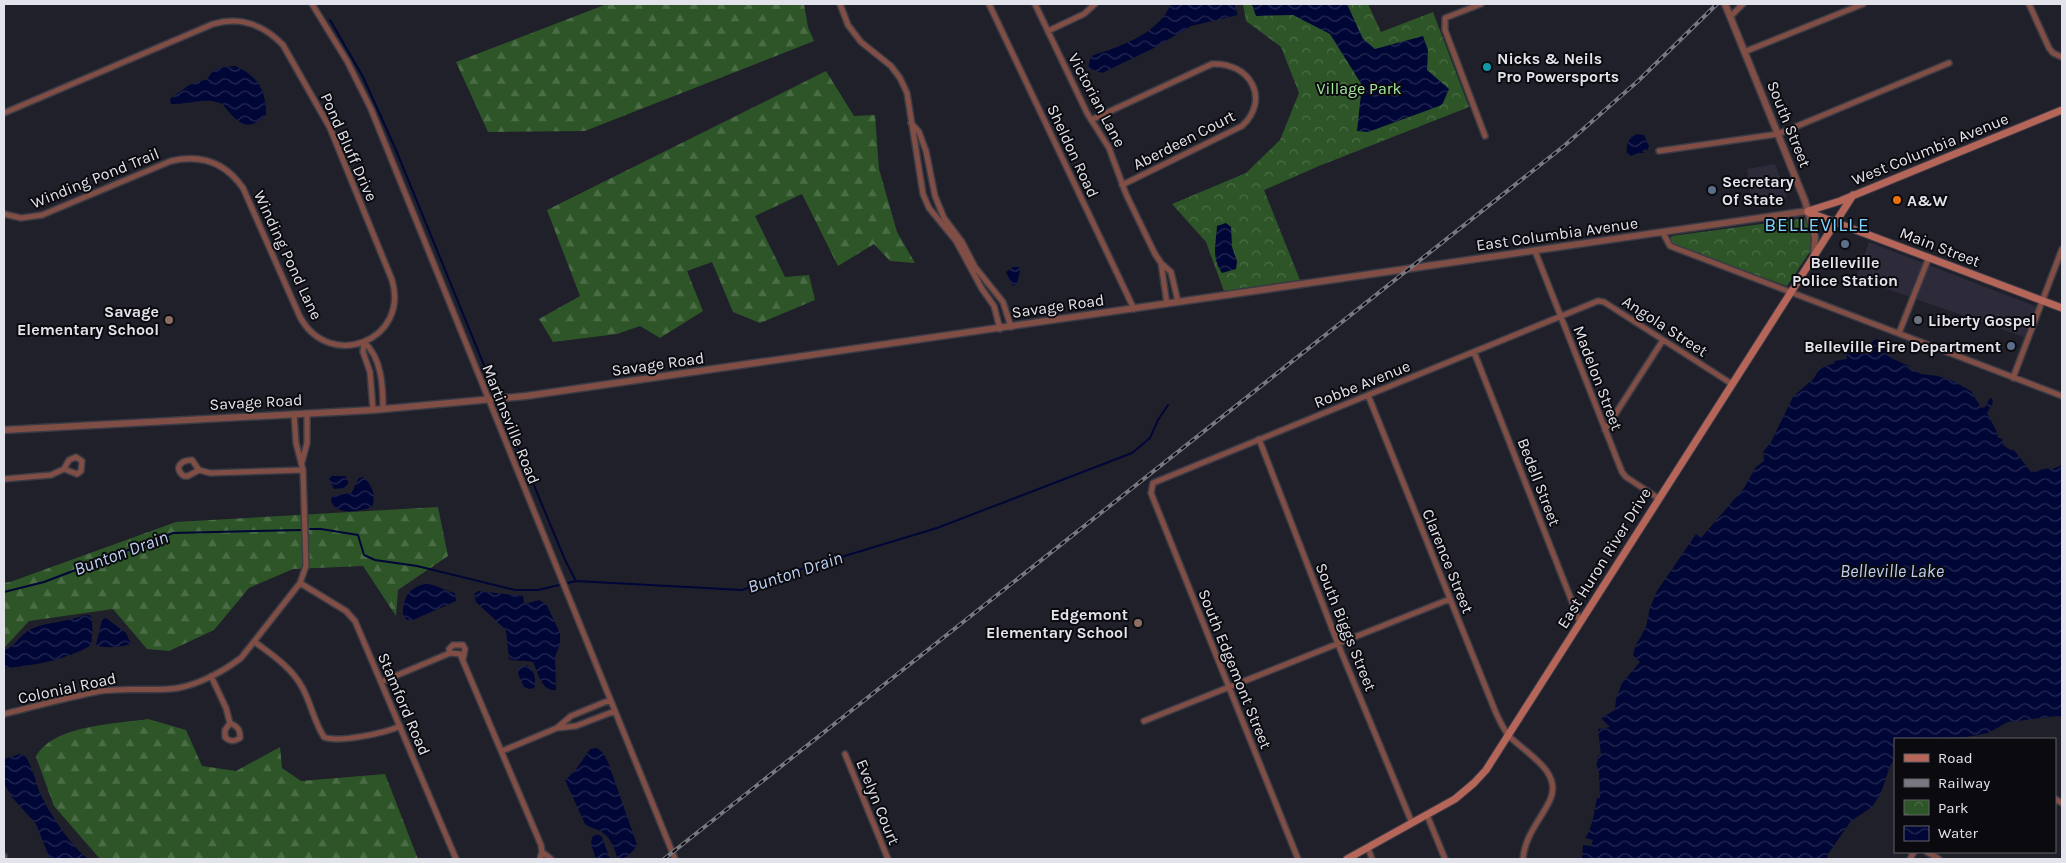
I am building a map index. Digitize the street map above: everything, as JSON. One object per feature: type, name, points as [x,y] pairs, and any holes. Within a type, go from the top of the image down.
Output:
[{"type":"main road","name":"West Columbia Avenue","points":[[1808,211],[1853,195],[2062,110]]},
{"type":"main road","name":"East Huron River Drive","points":[[1347,859],[1455,799],[1486,770],[1853,195]]},
{"type":"main road","name":"Main Street","points":[[1808,211],[2062,308]]},
{"type":"street","name":"Martinsville Road","points":[[312,4],[371,108],[675,859]]},
{"type":"street","points":[[840,4],[848,25],[861,42],[891,66],[900,78],[907,94],[923,194],[930,208],[965,252],[982,289],[994,306],[1000,329]]},
{"type":"street","name":"Sheldon Road","points":[[989,4],[1134,309]]},
{"type":"street","name":"Victorian Lane","points":[[1035,4],[1091,120],[1109,148],[1122,185],[1155,254],[1171,272],[1178,302]]},
{"type":"street","points":[[1048,31],[1084,14],[1095,4]]},
{"type":"street","points":[[1481,4],[1445,18],[1444,23],[1485,136]]},
{"type":"street","name":"South Street","points":[[1725,4],[1808,211],[1814,237],[1814,257]]},
{"type":"street","points":[[1730,17],[1743,4]]},
{"type":"street","points":[[1744,52],[1863,4]]},
{"type":"street","points":[[2029,4],[2049,48],[2053,53],[2062,57]]},
{"type":"street","name":"Pond Bluff Drive","points":[[4,113],[213,24],[223,21],[241,22],[267,31],[283,45],[323,114],[392,280],[395,297],[391,317],[380,332],[364,342]]},
{"type":"street","points":[[1659,151],[1778,134],[1949,63]]},
{"type":"street","name":"Aberdeen Court","points":[[1091,120],[1212,64],[1233,66],[1245,74],[1252,83],[1255,90],[1255,103],[1251,116],[1242,126],[1122,185]]},
{"type":"street","points":[[911,123],[919,132],[926,151],[935,196],[944,218],[974,267],[997,292],[1003,302],[1011,327]]},
{"type":"street","name":"Winding Pond Lane","points":[[197,158],[212,161],[222,166],[234,175],[243,188],[300,317],[308,329],[320,339],[334,345],[349,346],[364,342]]},
{"type":"street","name":"Winding Pond Trail","points":[[4,214],[21,218],[42,215],[171,161],[197,158]]},
{"type":"street","points":[[920,176],[930,175]]},
{"type":"street","name":"East Columbia Avenue","points":[[1311,283],[1808,211]]},
{"type":"street","points":[[1664,233],[1670,246],[2062,396]]},
{"type":"street","points":[[2013,378],[2062,249]]},
{"type":"street","name":"Madelon Street","points":[[1535,251],[1624,476],[1658,498]]},
{"type":"street","points":[[1899,333],[1929,257]]},
{"type":"street","name":"Victorian Lane","points":[[1161,263],[1167,304]]},
{"type":"street","name":"Savage Road","points":[[4,430],[373,410],[488,401],[752,365],[1311,283]]},
{"type":"street","name":"Angola Street","points":[[1583,307],[1598,301],[1604,302],[1732,384]]},
{"type":"street","name":"Robbe Avenue","points":[[1151,487],[1156,480],[1583,307]]},
{"type":"street","points":[[1606,430],[1663,340]]},
{"type":"street","points":[[364,342],[372,349],[376,360],[382,383],[383,409]]},
{"type":"street","points":[[364,342],[363,352],[370,372],[373,410]]},
{"type":"street","name":"Bedell Street","points":[[1474,352],[1580,622]]},
{"type":"street","name":"Clarence Street","points":[[1368,395],[1496,714],[1508,735],[1546,769],[1550,778],[1552,787],[1550,800],[1527,839],[1523,859]]},
{"type":"street","name":"Colonial Road","points":[[302,462],[307,442],[307,413]]},
{"type":"street","name":"Colonial Road","points":[[4,714],[100,691],[177,688],[211,676],[235,662],[255,642],[300,583],[307,558],[303,470],[296,443],[294,414]]},
{"type":"street","name":"South Biggs Street","points":[[1259,439],[1338,643],[1412,823]]},
{"type":"street","points":[[4,478],[52,475],[64,470]]},
{"type":"street","points":[[199,470],[220,474],[303,470]]},
{"type":"street","name":"South Edgemont Street","points":[[1151,487],[1151,493],[1298,859]]},
{"type":"street","name":"Stamford Road","points":[[300,583],[340,606],[355,621],[456,859]]},
{"type":"street","points":[[1144,721],[1450,599]]},
{"type":"street","points":[[255,642],[286,666],[295,676],[303,688],[324,737],[334,739],[381,733],[400,726]]},
{"type":"street","points":[[450,654],[449,649],[454,645],[463,645],[466,649],[463,659]]},
{"type":"street","points":[[381,682],[450,654],[460,654],[541,846],[540,859]]},
{"type":"street","points":[[211,676],[226,708],[230,723]]},
{"type":"street","points":[[557,728],[571,716],[610,700]]},
{"type":"street","points":[[502,751],[557,728],[576,726],[615,711]]},
{"type":"street","name":"Evelyn Court","points":[[845,754],[888,859]]},
{"type":"street","points":[[1427,815],[1445,859]]},
{"type":"street","points":[[1368,848],[1372,859]]},
{"type":"street","points":[[542,852],[551,859]]},
{"type":"street","points":[[1928,853],[1939,859]]},
{"type":"shaded area","points":[[1775,164],[1787,195],[1784,201],[1752,205],[1747,169]]},
{"type":"shaded area","points":[[1869,242],[2037,307],[2024,337],[1856,278]]},
{"type":"green space","points":[[607,4],[804,4],[808,27],[814,41],[585,131],[488,132],[456,62]]},
{"type":"green space","name":"Village Park","points":[[1243,4],[1368,4],[1381,32],[1433,12],[1469,107],[1319,166],[1264,190],[1300,280],[1224,291],[1206,242],[1172,204],[1246,173],[1280,140],[1299,93],[1281,47],[1246,21]]},
{"type":"green space","points":[[826,71],[854,116],[875,115],[879,169],[897,232],[915,263],[890,261],[874,244],[838,266],[802,194],[755,216],[785,277],[809,275],[815,300],[760,323],[733,312],[712,262],[687,271],[703,311],[660,338],[640,326],[617,334],[553,342],[539,319],[580,296],[547,210]]},
{"type":"green space","points":[[1805,218],[1812,238],[1811,250],[1787,286],[1671,244],[1669,240],[1672,236]]},
{"type":"green space","points":[[438,507],[448,556],[398,590],[396,616],[363,566],[293,569],[249,588],[214,630],[169,651],[147,649],[113,609],[29,621],[4,648],[4,583],[176,522]]},
{"type":"green space","points":[[148,719],[186,730],[202,766],[236,771],[280,747],[282,768],[301,781],[385,774],[418,859],[100,859],[54,806],[36,757],[44,746],[70,732]]},
{"type":"water","points":[[1171,4],[1234,4],[1238,15],[1191,26],[1154,48],[1102,73],[1088,68],[1091,56],[1137,38],[1157,24]]},
{"type":"water","points":[[1347,4],[1363,39],[1375,49],[1423,36],[1428,50],[1427,70],[1449,89],[1442,105],[1368,132],[1357,131],[1362,85],[1330,34],[1293,15],[1256,16],[1252,5]]},
{"type":"water","points":[[235,66],[250,74],[262,91],[266,115],[255,123],[246,125],[242,123],[222,104],[214,101],[171,104],[170,99],[189,85],[207,79],[213,71],[222,67]]},
{"type":"water","points":[[1637,134],[1644,135],[1649,146],[1647,151],[1646,149],[1642,151],[1645,153],[1631,156],[1627,153],[1627,144]]},
{"type":"water","points":[[1226,223],[1231,227],[1232,247],[1237,261],[1236,269],[1222,273],[1216,261],[1215,245],[1217,226]]},
{"type":"water","points":[[1013,267],[1019,267],[1020,271],[1017,284],[1013,286],[1006,272]]},
{"type":"water","name":"Belleville Lake","points":[[1877,339],[1882,341],[1891,358],[1909,366],[1908,368],[1921,374],[1938,376],[1953,381],[1971,391],[1981,408],[1985,407],[1990,398],[1992,399],[1993,402],[1987,413],[1998,434],[1997,437],[2002,439],[2003,445],[2012,451],[2013,449],[2031,472],[2049,468],[2050,470],[2062,465],[2062,717],[2008,722],[1988,733],[1966,737],[1894,738],[1894,760],[1881,793],[1872,807],[1851,821],[1828,854],[1827,859],[1582,859],[1583,845],[1591,846],[1593,840],[1585,838],[1591,826],[1597,798],[1600,798],[1599,772],[1596,763],[1598,762],[1597,756],[1601,755],[1598,729],[1610,727],[1601,718],[1615,710],[1616,699],[1622,683],[1640,662],[1633,655],[1635,647],[1646,627],[1650,608],[1657,591],[1696,534],[1701,538],[1744,488],[1756,467],[1764,461],[1763,452],[1771,442],[1793,397],[1814,378],[1820,368],[1835,363],[1834,361],[1847,359],[1846,353],[1857,351],[1865,353],[1873,341]]},
{"type":"water","points":[[332,476],[345,476],[348,479],[348,484],[344,488],[334,489],[329,479]]},
{"type":"water","points":[[363,477],[373,491],[372,507],[354,511],[337,508],[331,499],[333,496],[351,493],[359,478]]},
{"type":"water","points":[[425,584],[455,593],[456,601],[413,620],[407,620],[403,615],[405,599],[414,588]]},
{"type":"water","points":[[478,591],[523,596],[524,603],[539,600],[546,604],[560,633],[560,644],[555,657],[556,690],[551,690],[544,685],[533,662],[509,659],[506,630],[476,602],[474,594]]},
{"type":"water","points":[[90,615],[92,622],[91,645],[72,654],[49,661],[4,668],[4,651],[27,631],[37,626]]},
{"type":"water","points":[[106,618],[126,633],[131,644],[113,647],[96,645],[102,620]]},
{"type":"water","points":[[527,665],[533,672],[535,679],[534,688],[530,689],[524,687],[518,674],[519,668]]},
{"type":"water","points":[[597,748],[603,753],[608,762],[637,845],[634,850],[621,859],[618,859],[607,836],[585,824],[565,780],[575,771],[590,749]]},
{"type":"water","points":[[20,754],[26,757],[49,810],[68,838],[88,859],[50,859],[36,824],[11,796],[4,783],[4,759]]},
{"type":"water","points":[[597,834],[602,837],[610,859],[596,859],[591,844],[592,837]]},
{"type":"waterway","points":[[330,20],[363,77],[396,150],[497,397]]},
{"type":"waterway","points":[[499,401],[565,560],[576,581]]},
{"type":"waterway","name":"Bunton Drain","points":[[310,529],[358,535],[364,555],[375,560],[417,566],[515,590],[538,590],[576,581],[742,590],[785,574],[937,528],[1132,453],[1150,438],[1158,420],[1168,405]]},
{"type":"waterway","name":"Bunton Drain","points":[[4,592],[44,582],[173,533],[301,530]]},
{"type":"railway","points":[[664,859],[1564,146],[1638,81],[1717,4]]},
{"type":"place","name":"Nicks & Neils Pro Powersports","points":[[1487,67]]},
{"type":"place","name":"Secretary Of State","points":[[1712,190]]},
{"type":"place","name":"A&W","points":[[1897,200]]},
{"type":"place","name":"Belleville Police Station","points":[[1845,244]]},
{"type":"place","name":"Savage Elementary School","points":[[169,320]]},
{"type":"place","name":"Liberty Gospel","points":[[1918,320]]},
{"type":"place","name":"Belleville Fire Department","points":[[2011,346]]},
{"type":"place","name":"Edgemont Elementary School","points":[[1138,623]]},
{"type":"district","name":"BELLEVILLE","points":[[1817,225]]}]
